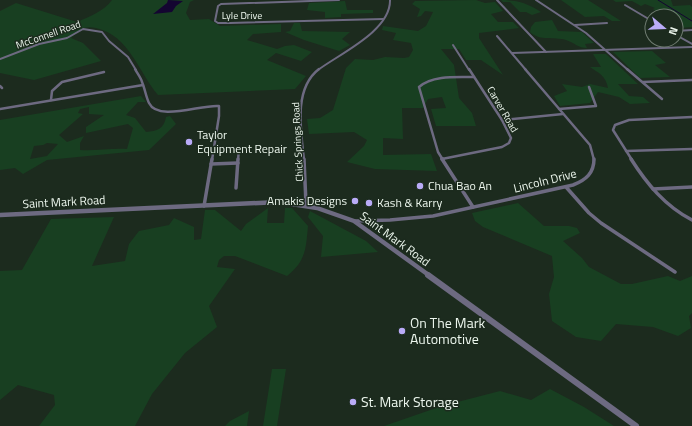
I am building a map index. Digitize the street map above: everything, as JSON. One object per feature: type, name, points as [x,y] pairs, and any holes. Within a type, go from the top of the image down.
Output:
[{"type":"street","name":"Lyle Drive","points":[[339,0],[221,4],[218,6],[214,21],[218,23],[230,23],[383,19]]},
{"type":"street","name":"Chick Springs Road","points":[[306,204],[307,183],[300,107],[306,85],[315,72],[371,34],[390,8],[390,0]]},
{"type":"street","points":[[496,0],[546,52]]},
{"type":"street","points":[[536,0],[574,25],[606,50],[662,99]]},
{"type":"street","points":[[625,6],[644,17]]},
{"type":"street","points":[[574,25],[607,23]]},
{"type":"street","name":"McConnell Road","points":[[0,59],[39,44],[67,38],[83,30],[95,30],[102,32],[109,41],[126,55],[143,85],[150,106],[158,111],[171,112],[213,104],[219,106],[219,116],[204,206]]},
{"type":"street","name":"Lincoln Drive","points":[[354,221],[424,217],[566,187],[583,182],[590,176],[594,156],[590,145],[497,36]]},
{"type":"street","name":"Carver Road","points":[[442,159],[506,146],[511,138],[502,120],[453,45]]},
{"type":"street","points":[[512,53],[692,46]]},
{"type":"street","points":[[51,100],[52,91],[62,82],[104,72]]},
{"type":"street","points":[[473,207],[442,159],[435,142],[420,89],[421,84],[437,80],[474,77]]},
{"type":"street","points":[[643,82],[692,80]]},
{"type":"street","points":[[0,109],[143,85]]},
{"type":"street","points":[[559,109],[596,106],[589,87]]},
{"type":"street","points":[[502,120],[563,114]]},
{"type":"street","points":[[692,117],[629,120],[614,125],[613,130],[653,189],[671,208],[692,220]]},
{"type":"street","points":[[236,188],[239,149]]},
{"type":"street","points":[[626,151],[692,149]]},
{"type":"street","points":[[211,164],[238,163]]},
{"type":"street","points":[[566,187],[589,213],[601,223],[676,272]]},
{"type":"street","points":[[653,189],[692,187]]},
{"type":"street","name":"Saint Mark Road","points":[[0,215],[279,202],[306,204],[330,211],[354,221],[636,426]]},
{"type":"green space","points":[[112,0],[194,0],[190,2],[186,13],[190,20],[209,19],[220,26],[281,24],[281,32],[253,34],[247,40],[277,49],[294,45],[312,52],[301,61],[276,53],[267,60],[306,76],[295,89],[158,95],[125,46],[117,38],[107,32],[90,27],[81,29],[71,38],[83,43],[101,61],[34,80],[0,73],[0,11],[16,3],[77,22],[101,10]]},
{"type":"green space","points":[[476,0],[485,3],[495,2],[503,11],[491,14],[498,22],[513,22],[519,28],[479,33],[479,38],[503,75],[481,60],[466,60],[459,49],[441,49],[454,65],[459,98],[472,113],[476,126],[436,126],[431,109],[446,108],[442,97],[428,99],[423,108],[402,108],[403,139],[383,138],[383,155],[431,154],[437,171],[375,169],[347,162],[364,146],[367,140],[354,132],[309,134],[307,119],[320,118],[333,110],[346,68],[355,59],[373,60],[385,57],[409,57],[413,50],[411,43],[393,40],[396,33],[382,30],[383,26],[418,31],[426,26],[433,12],[425,11],[421,16],[417,17],[420,9],[412,4],[415,1]]},
{"type":"green space","points":[[501,0],[522,3],[541,12],[532,15],[526,12],[520,12],[510,2],[503,2]]},
{"type":"green space","points":[[561,0],[588,0],[621,21],[612,21],[604,16],[585,17]]},
{"type":"green space","points":[[613,0],[671,0],[673,6],[690,5],[692,7],[692,27],[684,28],[684,8],[655,8],[645,4],[641,6],[632,1],[616,2]]},
{"type":"green space","points":[[345,1],[347,10],[373,10],[373,13],[341,14],[341,17],[325,18],[325,12],[307,10],[309,3]]},
{"type":"green space","points":[[552,20],[558,31],[582,32],[594,43],[585,44],[587,48],[584,48],[566,40],[538,37],[530,32],[531,27],[535,22]]},
{"type":"green space","points":[[294,23],[300,23],[302,31],[350,32],[342,39],[350,45],[339,51],[304,40],[285,32],[290,31]]},
{"type":"green space","points":[[652,51],[666,63],[655,65],[670,77],[640,78],[613,52]]},
{"type":"green space","points":[[593,54],[606,54],[638,84],[618,84],[629,96],[643,97],[650,103],[630,104],[619,97],[598,92],[590,103],[560,106],[554,96],[567,91],[562,84],[582,87],[590,84],[608,88],[606,80],[590,67],[601,67]]},
{"type":"green space","points":[[141,96],[146,102],[138,102],[126,115],[135,118],[146,132],[162,127],[166,117],[170,116],[176,124],[149,150],[47,160],[23,174],[15,168],[0,170],[0,120]],"holes":[[[89,107],[89,114],[104,115],[86,127],[86,133],[128,124],[133,128],[127,149],[80,150],[80,143],[84,136],[67,142],[59,135],[83,114],[78,113],[80,109]],[[47,143],[58,144],[47,156],[30,159],[34,146]]]},
{"type":"green space","points":[[518,203],[544,226],[569,226],[577,228],[580,233],[563,241],[582,258],[589,267],[621,284],[632,284],[668,276],[680,281],[692,276],[692,313],[689,316],[691,328],[678,336],[653,327],[616,324],[601,341],[576,337],[552,321],[549,294],[554,277],[552,256],[483,227],[475,221],[472,213]]},
{"type":"green space","points":[[268,208],[267,223],[284,223],[285,208],[292,208],[308,226],[304,254],[298,265],[287,276],[235,256],[224,256],[219,260],[217,267],[235,269],[209,306],[217,327],[185,353],[152,394],[135,426],[39,426],[55,405],[54,395],[18,385],[0,400],[0,271],[22,270],[51,219],[114,217],[92,266],[125,261],[129,244],[139,231],[169,225],[174,218],[194,227],[194,240],[201,239],[205,210],[215,210],[241,231],[246,224]]},
{"type":"green space","points":[[310,211],[366,241],[378,252],[321,257],[323,236],[308,217]]},
{"type":"green space","points":[[272,369],[286,369],[277,426],[263,426]]},
{"type":"green space","points":[[550,389],[584,407],[614,426],[384,426],[442,406],[500,391],[531,400]]},
{"type":"green space","points":[[249,411],[247,426],[225,426],[230,421]]},
{"type":"shaded area","points":[[168,0],[183,1],[176,6],[172,12],[153,14],[167,3]]},
{"type":"waterway","points":[[658,0],[692,21]]},
{"type":"place","name":"Taylor Equipment Repair","points":[[189,142]]},
{"type":"place","name":"Chua Bao An","points":[[420,186]]},
{"type":"place","name":"Amakis Designs","points":[[355,201]]},
{"type":"place","name":"Kash & Karry","points":[[369,203]]},
{"type":"place","name":"On The Mark Automotive","points":[[402,331]]},
{"type":"place","name":"St. Mark Storage","points":[[353,402]]}]
